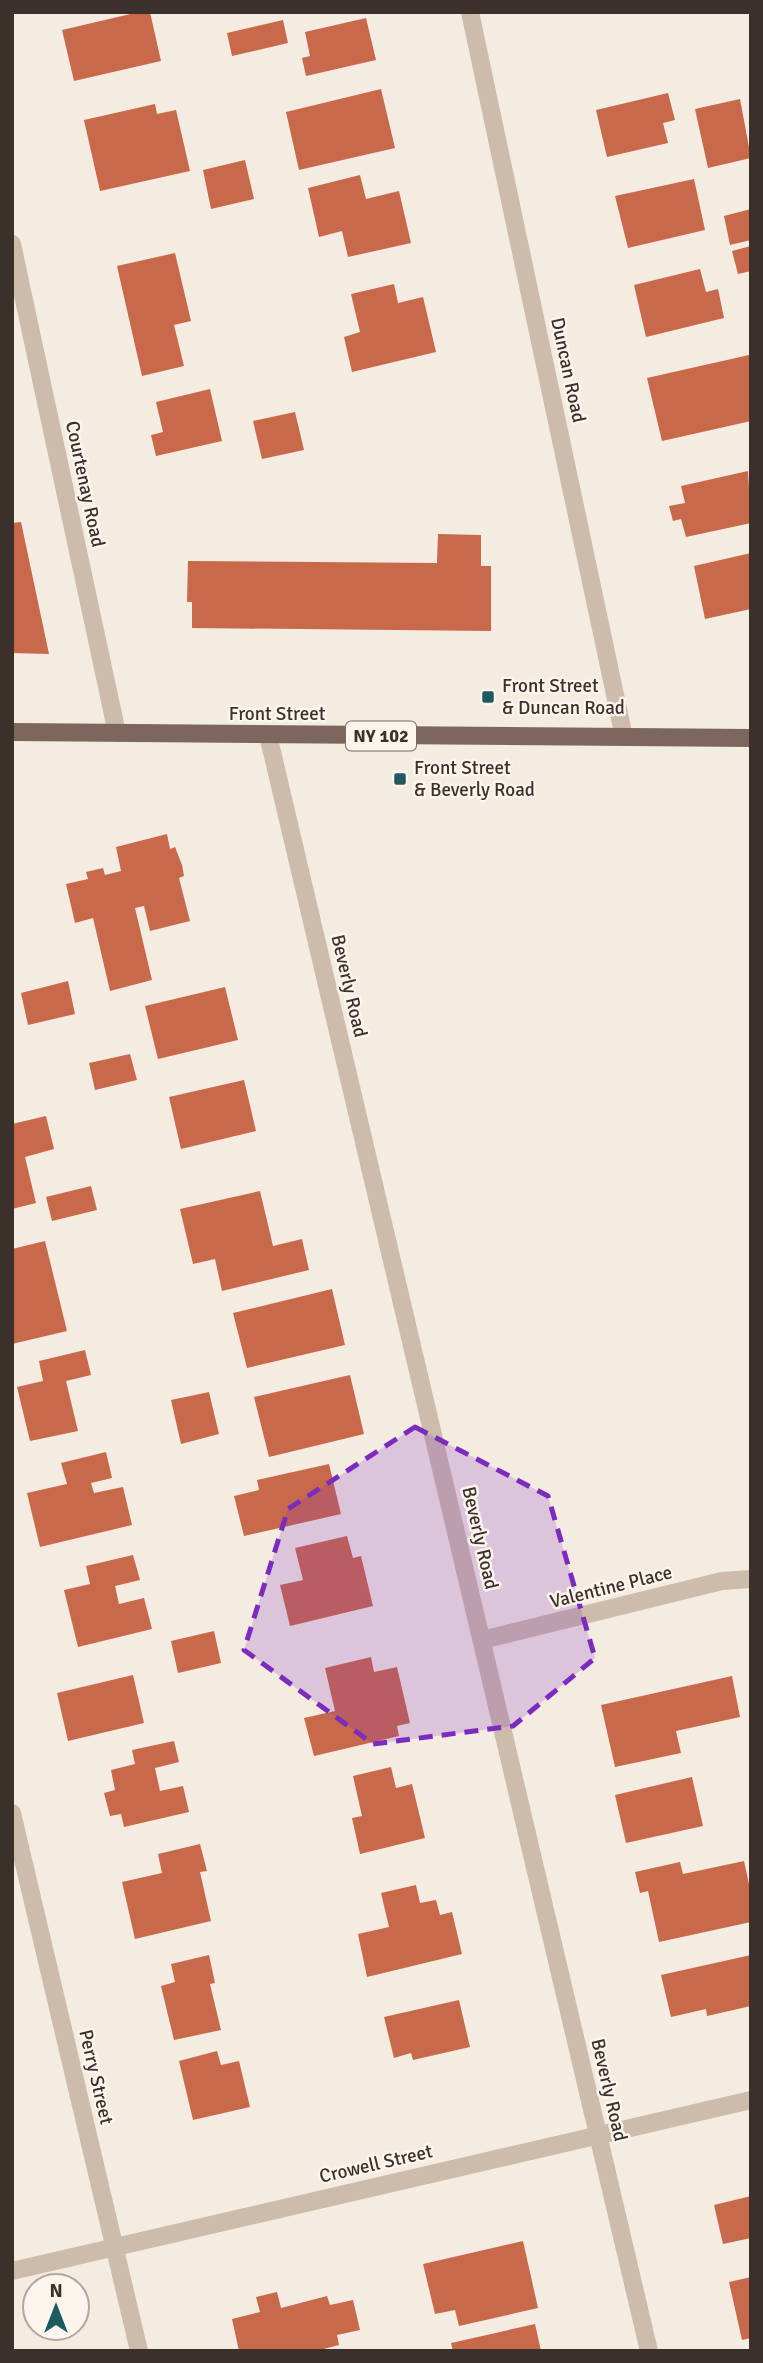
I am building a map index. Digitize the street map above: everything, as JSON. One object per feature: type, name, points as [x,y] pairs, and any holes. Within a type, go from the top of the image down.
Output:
[{"type":"main road","name":"Front Street","points":[[12,732],[751,738]]},
{"type":"street","name":"Duncan Road","points":[[470,12],[624,737]]},
{"type":"street","name":"Courtenay Road","points":[[12,244],[117,733]]},
{"type":"street","name":"Beverly Road","points":[[268,735],[649,2351]]},
{"type":"street","name":"Valentine Place","points":[[482,1640],[722,1581],[751,1580]]},
{"type":"street","name":"Perry Street","points":[[12,1813],[139,2351]]},
{"type":"street","name":"Crowell Street","points":[[12,2271],[751,2100]]},
{"type":"highlighted area","points":[[415,1427],[548,1496],[595,1658],[513,1726],[373,1744],[244,1650],[288,1509]]},
{"type":"building","points":[[139,12],[150,12],[161,61],[74,81],[62,30]]},
{"type":"building","points":[[366,18],[376,60],[306,76],[302,58],[310,56],[305,32]]},
{"type":"building","points":[[283,20],[288,43],[232,56],[227,33]]},
{"type":"building","points":[[381,89],[395,148],[299,170],[286,112]]},
{"type":"building","points":[[668,93],[675,120],[663,123],[668,143],[607,157],[596,110]]},
{"type":"building","points":[[740,99],[751,158],[708,168],[695,109]]},
{"type":"building","points":[[155,104],[157,114],[176,110],[190,171],[100,191],[84,120]]},
{"type":"building","points":[[245,160],[254,199],[211,209],[203,170]]},
{"type":"building","points":[[360,175],[366,199],[399,191],[411,243],[348,257],[342,231],[319,237],[308,188]]},
{"type":"building","points":[[694,179],[705,230],[628,248],[615,196]]},
{"type":"building","points":[[751,209],[751,240],[730,245],[724,216]]},
{"type":"building","points":[[751,246],[751,271],[738,274],[732,251]]},
{"type":"building","points":[[175,253],[191,321],[174,325],[184,366],[142,376],[117,266]]},
{"type":"building","points":[[700,269],[706,292],[718,289],[724,318],[646,337],[634,285]]},
{"type":"building","points":[[394,284],[398,303],[423,297],[436,352],[352,372],[344,337],[360,332],[351,294]]},
{"type":"building","points":[[749,355],[751,421],[662,441],[647,378]]},
{"type":"building","points":[[210,389],[222,441],[156,456],[151,435],[163,432],[156,402]]},
{"type":"building","points":[[295,412],[304,450],[262,459],[253,421]]},
{"type":"building","points":[[748,471],[751,523],[686,537],[681,519],[673,521],[669,506],[685,503],[681,486]]},
{"type":"building","points":[[21,522],[49,654],[12,653],[12,523]]},
{"type":"building","points":[[438,534],[481,535],[481,566],[491,566],[491,631],[192,628],[192,602],[187,602],[188,561],[437,563]]},
{"type":"building","points":[[751,553],[751,609],[705,619],[694,566]]},
{"type":"building","points":[[167,834],[170,849],[175,847],[182,865],[184,876],[179,878],[190,921],[150,931],[144,906],[135,908],[152,980],[110,991],[93,918],[75,923],[66,884],[88,879],[86,872],[103,868],[105,875],[121,871],[116,847]]},
{"type":"building","points":[[68,981],[75,1014],[28,1025],[21,993]]},
{"type":"building","points":[[225,987],[238,1040],[158,1059],[145,1006]]},
{"type":"building","points":[[130,1054],[137,1080],[95,1090],[89,1063]]},
{"type":"building","points":[[244,1080],[256,1131],[181,1149],[169,1097]]},
{"type":"building","points":[[46,1116],[54,1149],[25,1157],[36,1203],[12,1209],[12,1124]]},
{"type":"building","points":[[91,1186],[97,1210],[52,1221],[46,1197]]},
{"type":"building","points":[[260,1191],[273,1246],[302,1239],[309,1270],[222,1291],[215,1259],[193,1264],[180,1209]]},
{"type":"building","points":[[45,1241],[67,1331],[12,1344],[12,1249]]},
{"type":"building","points":[[332,1289],[345,1345],[247,1368],[233,1313]]},
{"type":"building","points":[[85,1350],[91,1375],[66,1381],[78,1431],[30,1441],[17,1387],[43,1381],[39,1361]]},
{"type":"building","points":[[350,1375],[364,1434],[269,1457],[254,1397]]},
{"type":"building","points":[[209,1392],[219,1434],[181,1444],[171,1400]]},
{"type":"building","points":[[106,1452],[112,1478],[91,1483],[94,1493],[123,1487],[132,1525],[40,1547],[27,1493],[67,1484],[61,1463]]},
{"type":"building","points":[[329,1464],[341,1514],[244,1536],[234,1496],[259,1490],[257,1480]]},
{"type":"building","points":[[347,1536],[353,1558],[361,1556],[373,1606],[290,1626],[280,1585],[303,1580],[295,1548]]},
{"type":"building","points":[[133,1555],[140,1580],[115,1586],[119,1604],[144,1598],[152,1629],[78,1647],[64,1590],[90,1584],[86,1566]]},
{"type":"building","points":[[214,1631],[221,1663],[178,1673],[171,1641]]},
{"type":"building","points":[[371,1657],[374,1672],[397,1667],[410,1723],[397,1726],[399,1736],[314,1756],[304,1718],[335,1711],[325,1668]]},
{"type":"building","points":[[133,1675],[144,1723],[68,1741],[57,1693]]},
{"type":"building","points":[[732,1676],[740,1717],[676,1731],[681,1753],[615,1767],[601,1705]]},
{"type":"building","points":[[174,1741],[179,1762],[155,1768],[160,1791],[183,1786],[189,1812],[124,1827],[121,1814],[110,1816],[104,1793],[115,1790],[111,1770],[135,1764],[132,1750]]},
{"type":"building","points":[[391,1767],[396,1788],[412,1784],[425,1838],[360,1854],[352,1818],[362,1816],[353,1776]]},
{"type":"building","points":[[692,1777],[703,1826],[626,1843],[615,1795]]},
{"type":"building","points":[[200,1844],[207,1871],[200,1872],[211,1921],[135,1939],[122,1882],[162,1873],[158,1854]]},
{"type":"building","points":[[744,1861],[751,1893],[751,1922],[659,1942],[648,1891],[640,1893],[635,1872],[680,1862],[683,1874]]},
{"type":"building","points":[[416,1885],[420,1903],[436,1900],[440,1915],[452,1912],[462,1954],[367,1977],[358,1934],[389,1927],[381,1893]]},
{"type":"building","points":[[209,1955],[215,1983],[210,1984],[221,2030],[174,2040],[161,1986],[175,1982],[171,1964]]},
{"type":"building","points":[[751,1955],[751,2006],[707,2016],[706,2009],[671,2017],[661,1975]]},
{"type":"building","points":[[459,2000],[470,2047],[413,2060],[411,2053],[394,2058],[384,2017]]},
{"type":"building","points":[[217,2051],[221,2065],[239,2061],[250,2107],[193,2120],[179,2061]]},
{"type":"building","points":[[751,2196],[751,2238],[723,2244],[714,2205]]},
{"type":"building","points":[[523,2241],[538,2308],[459,2326],[455,2310],[435,2314],[423,2264]]},
{"type":"building","points":[[751,2277],[751,2338],[742,2340],[729,2282]]},
{"type":"building","points":[[277,2292],[281,2308],[327,2296],[330,2305],[353,2300],[360,2330],[337,2335],[339,2345],[316,2351],[239,2351],[232,2319],[260,2312],[256,2297]]},
{"type":"building","points":[[535,2324],[541,2351],[453,2351],[451,2343]]},
{"type":"place","name":"Front Street & Duncan Road","points":[[488,697]]},
{"type":"place","name":"Front Street & Beverly Road","points":[[400,779]]}]
